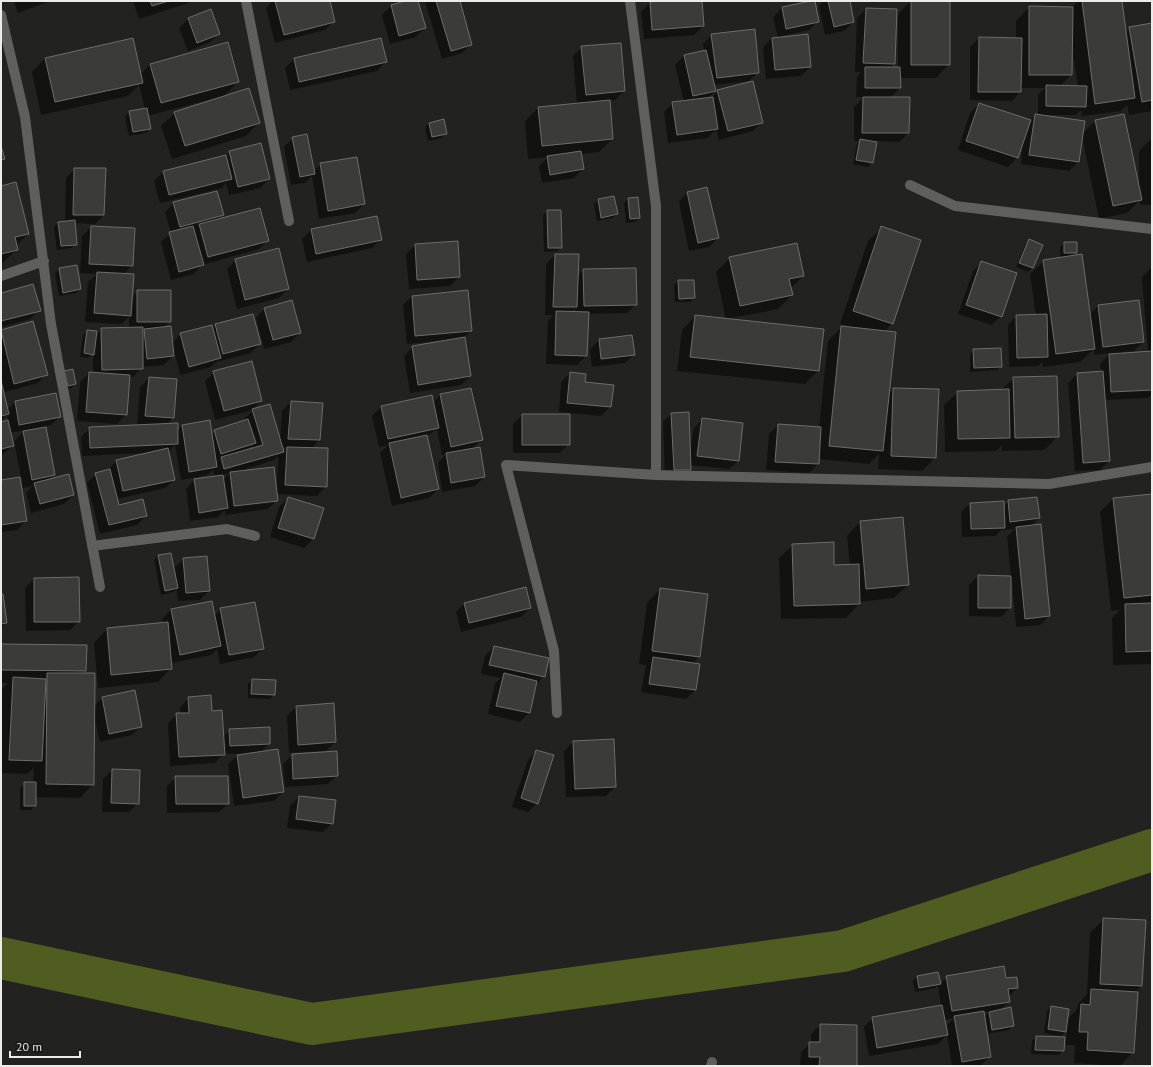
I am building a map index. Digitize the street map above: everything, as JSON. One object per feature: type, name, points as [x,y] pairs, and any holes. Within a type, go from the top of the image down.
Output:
[{"type":"street","points":[[246,1],[289,221]]},
{"type":"street","points":[[630,1],[656,206],[656,475]]},
{"type":"street","points":[[1,15],[25,117],[51,324],[100,587]]},
{"type":"street","points":[[910,185],[955,206],[1152,229]]},
{"type":"street","points":[[1,276],[44,261]]},
{"type":"street","points":[[557,713],[554,651],[506,465],[656,475],[1049,484],[1152,467]]},
{"type":"street","points":[[92,546],[227,529],[255,536]]},
{"type":"building","points":[[150,1],[169,1],[152,6]]},
{"type":"building","points":[[275,1],[330,1],[335,22],[284,35]]},
{"type":"building","points":[[405,1],[418,1],[426,28],[399,36],[391,5]]},
{"type":"building","points":[[436,1],[460,1],[472,45],[451,51]]},
{"type":"building","points":[[702,1],[704,26],[652,30],[650,2]]},
{"type":"building","points":[[815,1],[819,22],[786,29],[782,7]]},
{"type":"building","points":[[828,1],[850,1],[854,22],[834,27]]},
{"type":"building","points":[[911,1],[950,1],[950,65],[911,65]]},
{"type":"building","points":[[1082,1],[1122,1],[1135,98],[1095,104]]},
{"type":"building","points":[[1029,6],[1073,7],[1072,75],[1029,75]]},
{"type":"building","points":[[866,8],[897,9],[895,64],[863,63]]},
{"type":"building","points":[[211,9],[220,34],[197,43],[188,18]]},
{"type":"building","points":[[1152,23],[1152,100],[1142,102],[1129,27]]},
{"type":"building","points":[[755,29],[759,73],[717,78],[711,34]]},
{"type":"building","points":[[808,34],[811,67],[775,70],[772,38]]},
{"type":"building","points":[[979,37],[1022,38],[1021,92],[978,92]]},
{"type":"building","points":[[133,38],[143,83],[55,102],[45,58]]},
{"type":"building","points":[[381,38],[387,62],[299,82],[294,58]]},
{"type":"building","points":[[228,42],[239,82],[161,103],[150,64]]},
{"type":"building","points":[[621,43],[625,91],[586,95],[581,46]]},
{"type":"building","points":[[706,50],[716,91],[693,96],[684,55]]},
{"type":"building","points":[[865,67],[900,67],[901,88],[865,88]]},
{"type":"building","points":[[753,81],[763,123],[728,131],[717,90]]},
{"type":"building","points":[[1046,85],[1087,86],[1086,107],[1046,106]]},
{"type":"building","points":[[249,88],[260,123],[185,146],[174,112]]},
{"type":"building","points":[[713,97],[718,129],[677,135],[672,102]]},
{"type":"building","points":[[863,97],[910,97],[909,133],[862,133]]},
{"type":"building","points":[[610,100],[613,139],[542,146],[538,107]]},
{"type":"building","points":[[979,103],[1031,120],[1018,158],[966,141]]},
{"type":"building","points":[[147,108],[151,129],[133,132],[129,111]]},
{"type":"building","points":[[1035,114],[1085,121],[1079,162],[1029,155]]},
{"type":"building","points":[[1124,114],[1142,200],[1113,206],[1095,120]]},
{"type":"building","points":[[444,119],[447,134],[432,137],[429,123]]},
{"type":"building","points":[[307,134],[315,174],[300,177],[292,137]]},
{"type":"building","points":[[860,139],[877,142],[873,163],[856,160]]},
{"type":"building","points":[[261,143],[270,179],[238,187],[229,151]]},
{"type":"building","points":[[1,146],[5,159],[1,160]]},
{"type":"building","points":[[581,151],[584,169],[550,175],[547,156]]},
{"type":"building","points":[[226,155],[232,179],[169,195],[163,171]]},
{"type":"building","points":[[357,157],[365,204],[328,211],[320,163]]},
{"type":"building","points":[[74,168],[106,168],[104,215],[73,215]]},
{"type":"building","points":[[16,182],[29,234],[15,237],[18,250],[1,254],[1,186]]},
{"type":"building","points":[[707,187],[719,238],[698,243],[687,192]]},
{"type":"building","points":[[217,191],[224,215],[180,227],[173,202]]},
{"type":"building","points":[[614,196],[618,214],[601,218],[598,199]]},
{"type":"building","points":[[638,197],[640,218],[630,219],[628,198]]},
{"type":"building","points":[[260,208],[269,241],[208,257],[199,224]]},
{"type":"building","points":[[547,210],[561,210],[562,248],[548,248]]},
{"type":"building","points":[[377,216],[382,240],[316,254],[311,229]]},
{"type":"building","points":[[75,220],[77,245],[61,246],[58,222]]},
{"type":"building","points":[[91,226],[135,228],[133,266],[89,264]]},
{"type":"building","points":[[193,226],[204,265],[179,272],[169,232]]},
{"type":"building","points":[[881,226],[921,240],[893,324],[853,311]]},
{"type":"building","points":[[1029,239],[1043,245],[1033,268],[1019,263]]},
{"type":"building","points":[[458,241],[460,277],[417,280],[415,244]]},
{"type":"building","points":[[1064,242],[1077,242],[1077,253],[1064,253]]},
{"type":"building","points":[[797,243],[804,276],[789,279],[793,295],[740,306],[729,257]]},
{"type":"building","points":[[279,248],[289,289],[245,300],[235,259]]},
{"type":"building","points":[[555,254],[579,254],[577,307],[553,307]]},
{"type":"building","points":[[1082,254],[1095,349],[1056,354],[1043,260]]},
{"type":"building","points":[[981,261],[1017,273],[1002,317],[966,305]]},
{"type":"building","points":[[77,265],[81,289],[63,293],[59,268]]},
{"type":"building","points":[[636,268],[637,305],[584,306],[583,269]]},
{"type":"building","points":[[97,272],[134,274],[131,316],[94,313]]},
{"type":"building","points":[[678,280],[694,280],[695,298],[679,299]]},
{"type":"building","points":[[33,284],[41,311],[1,321],[1,293]]},
{"type":"building","points":[[137,290],[171,290],[171,322],[137,322]]},
{"type":"building","points":[[468,290],[472,331],[415,336],[412,296]]},
{"type":"building","points":[[292,300],[301,333],[273,340],[264,308]]},
{"type":"building","points":[[1139,300],[1144,342],[1103,347],[1098,305]]},
{"type":"building","points":[[556,311],[589,312],[587,356],[555,355]]},
{"type":"building","points":[[253,314],[261,344],[223,354],[215,324]]},
{"type":"building","points":[[1047,314],[1048,357],[1017,358],[1016,315]]},
{"type":"building","points":[[695,315],[824,329],[819,371],[690,357]]},
{"type":"building","points":[[33,321],[48,375],[14,384],[1,330]]},
{"type":"building","points":[[212,325],[221,358],[189,367],[180,333]]},
{"type":"building","points":[[171,326],[174,356],[147,359],[144,329]]},
{"type":"building","points":[[841,326],[896,332],[883,451],[829,446]]},
{"type":"building","points":[[143,327],[143,369],[102,370],[101,328]]},
{"type":"building","points":[[87,330],[97,331],[94,355],[84,353]]},
{"type":"building","points":[[632,335],[635,355],[601,359],[599,339]]},
{"type":"building","points":[[465,337],[471,376],[418,385],[412,346]]},
{"type":"building","points":[[1001,348],[1002,367],[974,368],[973,349]]},
{"type":"building","points":[[1152,351],[1152,390],[1111,392],[1109,354]]},
{"type":"building","points":[[252,361],[262,401],[224,411],[213,371]]},
{"type":"building","points":[[73,369],[76,384],[68,386],[64,371]]},
{"type":"building","points":[[1103,371],[1110,461],[1083,463],[1077,373]]},
{"type":"building","points":[[89,372],[130,375],[127,415],[86,412]]},
{"type":"building","points":[[570,372],[586,374],[585,382],[614,385],[611,407],[567,403]]},
{"type":"building","points":[[1057,376],[1059,437],[1015,438],[1013,377]]},
{"type":"building","points":[[149,377],[177,379],[174,418],[145,416]]},
{"type":"building","points":[[1,381],[9,414],[1,416]]},
{"type":"building","points":[[471,388],[483,440],[451,447],[440,394]]},
{"type":"building","points":[[893,388],[939,389],[936,458],[891,456]]},
{"type":"building","points":[[1009,389],[1010,438],[958,439],[957,391]]},
{"type":"building","points":[[56,393],[61,417],[19,425],[15,401]]},
{"type":"building","points":[[432,395],[439,428],[388,439],[381,406]]},
{"type":"building","points":[[291,401],[323,403],[320,440],[288,439]]},
{"type":"building","points":[[270,404],[284,452],[224,469],[221,457],[263,445],[252,409]]},
{"type":"building","points":[[689,412],[691,470],[674,470],[671,413]]},
{"type":"building","points":[[522,414],[570,414],[570,445],[522,445]]},
{"type":"building","points":[[702,418],[743,423],[739,461],[697,456]]},
{"type":"building","points":[[248,419],[256,443],[221,454],[214,430]]},
{"type":"building","points":[[8,420],[14,446],[1,449],[1,422]]},
{"type":"building","points":[[210,420],[217,467],[189,472],[182,425]]},
{"type":"building","points":[[178,423],[178,444],[90,448],[89,427]]},
{"type":"building","points":[[778,424],[821,427],[819,464],[775,462]]},
{"type":"building","points":[[46,427],[55,475],[32,480],[23,431]]},
{"type":"building","points":[[427,435],[439,489],[401,498],[389,443]]},
{"type":"building","points":[[287,447],[328,448],[327,487],[285,485]]},
{"type":"building","points":[[480,447],[485,477],[451,483],[446,453]]},
{"type":"building","points":[[168,448],[175,480],[123,491],[116,460]]},
{"type":"building","points":[[274,467],[278,501],[234,506],[230,472]]},
{"type":"building","points":[[110,469],[119,505],[143,499],[147,516],[109,525],[95,473]]},
{"type":"building","points":[[69,474],[74,495],[40,504],[34,483]]},
{"type":"building","points":[[223,475],[228,508],[199,513],[194,479]]},
{"type":"building","points":[[20,477],[27,521],[1,525],[1,480]]},
{"type":"building","points":[[1152,494],[1152,595],[1124,598],[1113,498]]},
{"type":"building","points":[[288,497],[324,508],[314,539],[278,528]]},
{"type":"building","points":[[1037,497],[1040,518],[1010,522],[1008,500]]},
{"type":"building","points":[[1004,501],[1005,528],[971,529],[970,503]]},
{"type":"building","points":[[903,517],[909,585],[866,589],[860,521]]},
{"type":"building","points":[[1041,524],[1050,616],[1025,619],[1016,527]]},
{"type":"building","points":[[834,542],[834,565],[859,564],[860,604],[794,606],[792,544]]},
{"type":"building","points":[[171,553],[178,588],[165,591],[158,555]]},
{"type":"building","points":[[207,556],[210,591],[186,593],[183,558]]},
{"type":"building","points":[[978,575],[1011,576],[1011,608],[978,608]]},
{"type":"building","points":[[79,577],[80,622],[34,622],[34,578]]},
{"type":"building","points":[[526,587],[531,608],[469,623],[464,603]]},
{"type":"building","points":[[660,588],[708,594],[700,657],[652,651]]},
{"type":"building","points":[[1,594],[3,594],[7,623],[1,624]]},
{"type":"building","points":[[212,601],[221,646],[180,655],[171,609]]},
{"type":"building","points":[[255,602],[264,649],[229,655],[220,608]]},
{"type":"building","points":[[1152,603],[1152,651],[1126,652],[1125,604]]},
{"type":"building","points":[[168,622],[172,669],[111,675],[107,628]]},
{"type":"building","points":[[1,644],[87,645],[86,671],[1,670]]},
{"type":"building","points":[[494,646],[549,658],[545,677],[489,665]]},
{"type":"building","points":[[653,657],[700,664],[696,690],[649,684]]},
{"type":"building","points":[[47,673],[95,673],[94,785],[46,784]]},
{"type":"building","points":[[504,673],[537,681],[530,713],[496,706]]},
{"type":"building","points":[[13,677],[46,679],[42,761],[9,760]]},
{"type":"building","points":[[252,679],[276,680],[275,695],[251,694]]},
{"type":"building","points":[[135,690],[142,727],[109,734],[102,697]]},
{"type":"building","points":[[211,695],[212,711],[222,710],[225,755],[179,757],[176,713],[189,713],[188,697]]},
{"type":"building","points":[[334,703],[336,742],[298,745],[296,706]]},
{"type":"building","points":[[270,727],[270,744],[230,746],[229,729]]},
{"type":"building","points":[[614,739],[616,787],[575,789],[573,741]]},
{"type":"building","points":[[278,749],[284,792],[243,798],[237,755]]},
{"type":"building","points":[[536,750],[554,755],[538,804],[521,798]]},
{"type":"building","points":[[337,751],[338,776],[293,779],[292,754]]},
{"type":"building","points":[[112,769],[140,770],[139,804],[111,803]]},
{"type":"building","points":[[175,776],[228,776],[229,804],[176,804]]},
{"type":"building","points":[[24,782],[36,782],[36,806],[24,806]]},
{"type":"building","points":[[299,796],[336,800],[333,824],[296,819]]},
{"type":"building","points":[[1103,918],[1146,920],[1142,986],[1100,984]]},
{"type":"building","points":[[1004,966],[1006,978],[1017,977],[1018,988],[1008,989],[1010,1002],[952,1011],[946,976]]},
{"type":"building","points":[[938,972],[941,984],[919,988],[917,976]]},
{"type":"building","points":[[1091,989],[1138,992],[1134,1053],[1087,1050],[1088,1032],[1079,1032],[1081,1004],[1090,1005]]},
{"type":"building","points":[[942,1005],[948,1035],[877,1048],[872,1017]]},
{"type":"building","points":[[1051,1006],[1069,1009],[1066,1032],[1048,1029]]},
{"type":"building","points":[[1011,1007],[1014,1026],[992,1030],[989,1012]]},
{"type":"building","points":[[984,1011],[991,1057],[962,1062],[954,1016]]},
{"type":"building","points":[[820,1024],[857,1025],[857,1066],[819,1066],[820,1057],[809,1057],[809,1042],[820,1042]]},
{"type":"building","points":[[1036,1036],[1065,1037],[1064,1051],[1035,1050]]},
{"type":"waterway","points":[[1,958],[312,1024],[843,951],[1152,850]]}]
